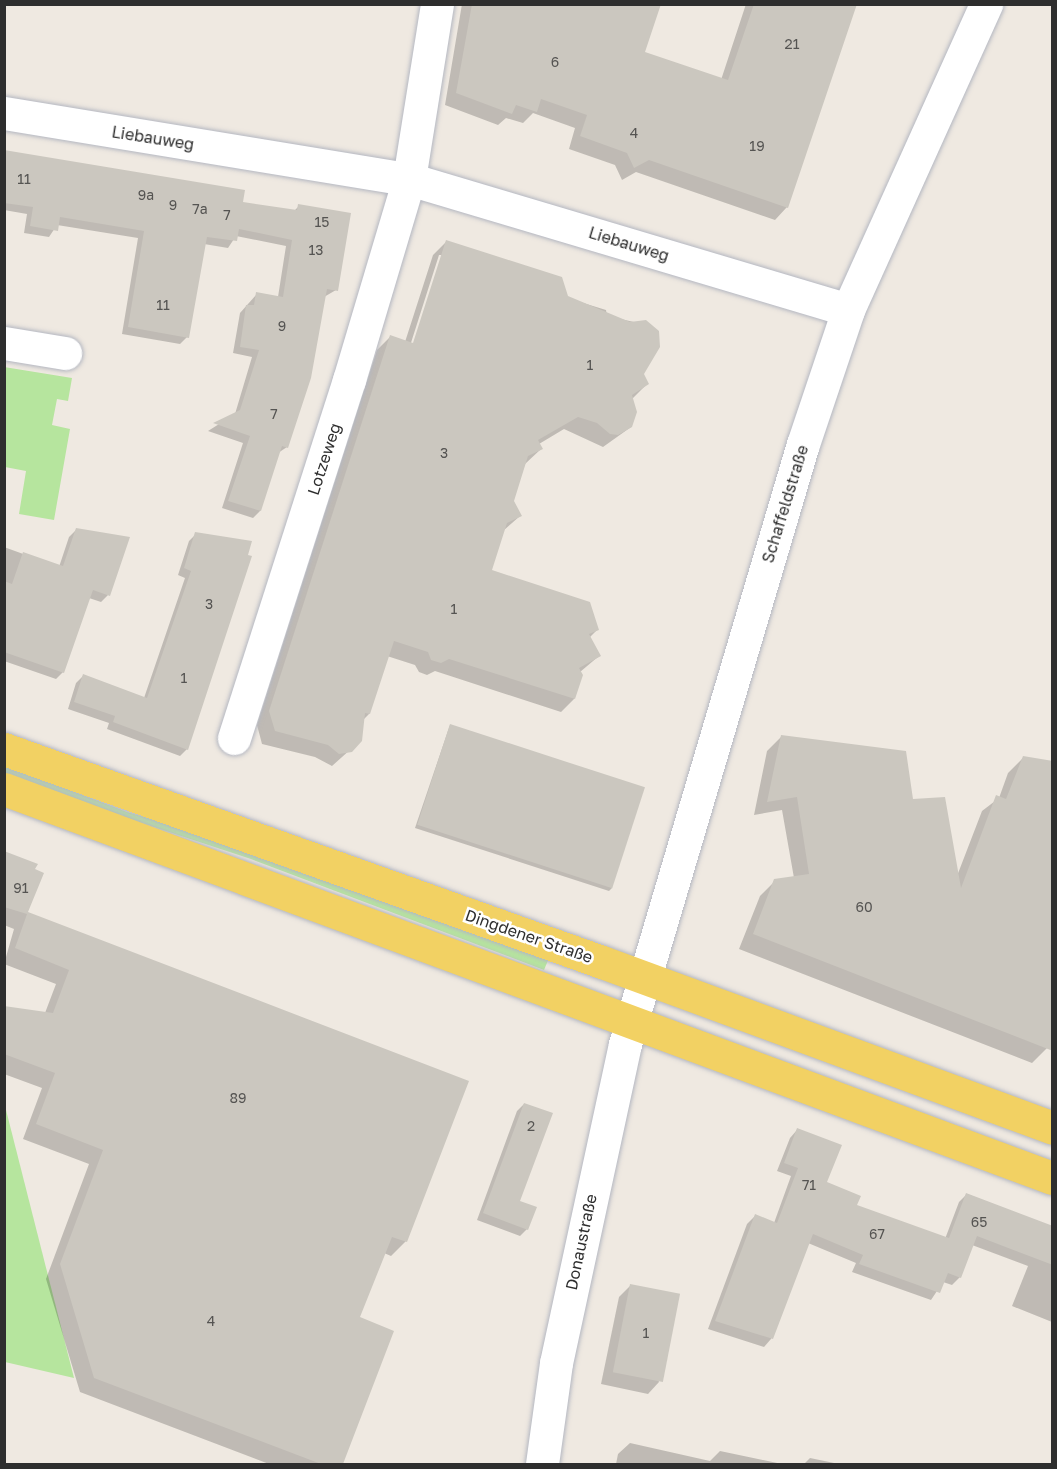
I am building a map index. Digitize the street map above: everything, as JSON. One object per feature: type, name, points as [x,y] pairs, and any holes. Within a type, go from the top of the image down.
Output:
[{"type":"main road","name":"Dingdener Straße","points":[[4,749],[645,978],[1053,1128]]},
{"type":"main road","points":[[4,789],[1053,1178]]},
{"type":"main road","points":[[989,1154],[1053,1168]]},
{"type":"street","points":[[409,179],[437,4]]},
{"type":"street","name":"Schaffeldstraße","points":[[631,1021],[803,444],[848,310],[986,4]]},
{"type":"street","name":"Liebauweg","points":[[4,113],[409,179],[848,310]]},
{"type":"street","name":"Lotzeweg","points":[[234,738],[350,380],[409,179]]},
{"type":"street","points":[[4,343],[65,353]]},
{"type":"street","name":"Donaustraße","points":[[542,1464],[555,1364],[631,1021]]},
{"type":"green space","points":[[4,367],[72,378],[68,401],[57,399],[52,425],[70,429],[54,520],[19,514],[26,471],[5,467]]},
{"type":"green space","points":[[4,765],[127,812],[254,848],[549,958],[544,970],[251,859],[5,778]]},
{"type":"green space","points":[[5,1106],[74,1378],[5,1362]]},
{"type":"building","points":[[472,4],[661,4],[645,52],[728,80],[754,4],[857,4],[788,208],[649,160],[634,168],[627,153],[580,136],[587,115],[541,99],[537,112],[516,105],[512,114],[456,93]]},
{"type":"building","points":[[4,150],[245,190],[243,202],[297,210],[298,204],[351,213],[338,291],[327,289],[311,378],[288,448],[282,446],[261,511],[228,501],[250,436],[213,423],[240,410],[259,350],[240,347],[246,305],[254,305],[256,292],[283,297],[292,240],[239,229],[237,241],[207,237],[189,338],[128,327],[144,231],[60,217],[58,231],[30,226],[33,207],[4,203]]},
{"type":"building","points":[[446,240],[562,277],[568,296],[630,322],[646,320],[659,331],[660,347],[644,374],[649,384],[632,395],[637,412],[632,427],[618,435],[610,434],[597,423],[578,417],[538,440],[543,449],[528,456],[514,501],[522,516],[507,523],[492,570],[590,602],[599,630],[589,634],[601,656],[579,668],[583,675],[575,699],[449,659],[441,663],[431,660],[428,652],[394,641],[370,714],[365,713],[362,741],[352,752],[339,754],[328,745],[275,731],[269,711],[390,335],[413,343]]},
{"type":"building","points":[[76,528],[130,537],[110,596],[93,590],[64,673],[4,652],[4,581],[12,584],[23,552],[63,566]]},
{"type":"building","points":[[195,532],[252,541],[248,555],[252,556],[188,750],[113,722],[115,716],[74,702],[83,674],[147,698],[191,571],[184,568]]},
{"type":"building","points":[[450,724],[645,787],[612,888],[417,825]]},
{"type":"building","points":[[781,735],[906,751],[913,799],[945,797],[961,888],[996,795],[1006,799],[1023,756],[1053,761],[1053,1051],[753,934],[774,879],[809,874],[797,797],[767,802]]},
{"type":"building","points":[[4,851],[38,864],[35,869],[44,873],[28,912],[469,1081],[407,1242],[392,1237],[360,1317],[394,1331],[343,1464],[321,1464],[94,1378],[60,1264],[103,1150],[36,1124],[55,1073],[4,1054],[4,1006],[53,1013],[69,970],[15,948],[27,914],[4,907]]},
{"type":"building","points":[[524,1103],[553,1113],[520,1201],[537,1207],[528,1230],[483,1213]]},
{"type":"building","points":[[797,1128],[842,1145],[827,1182],[861,1196],[857,1205],[949,1238],[966,1193],[1053,1226],[1053,1265],[977,1236],[961,1278],[948,1273],[940,1293],[859,1264],[863,1255],[813,1234],[773,1339],[715,1321],[755,1214],[777,1223],[798,1168],[784,1163]]},
{"type":"building","points":[[630,1284],[680,1294],[663,1382],[613,1372]]}]
